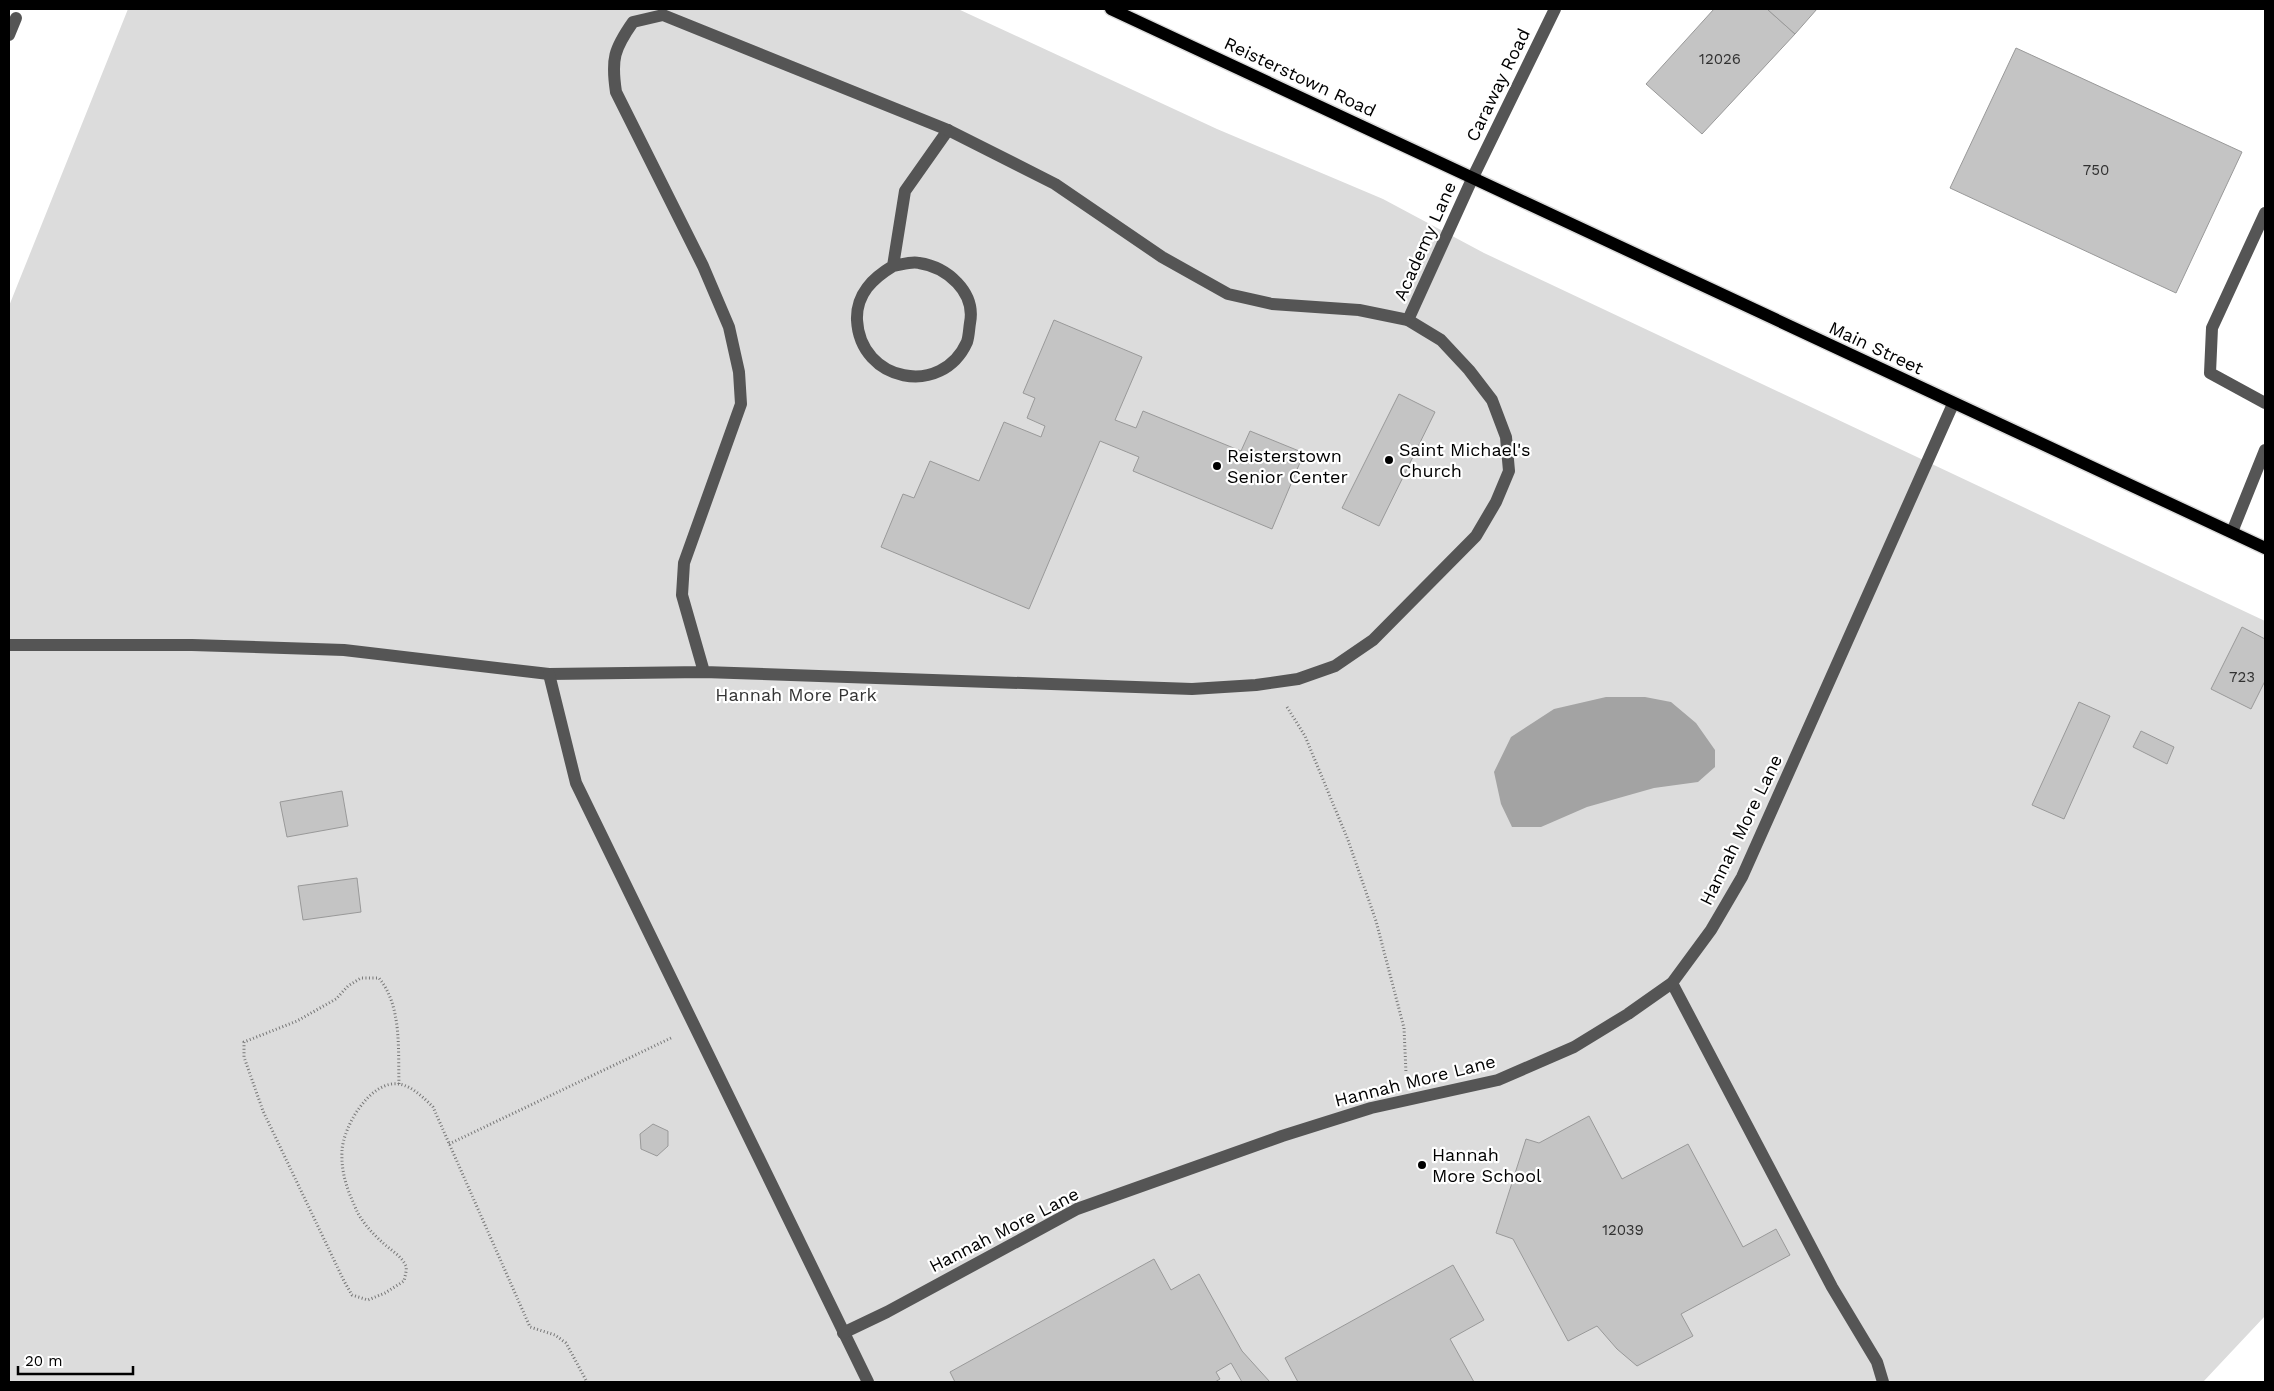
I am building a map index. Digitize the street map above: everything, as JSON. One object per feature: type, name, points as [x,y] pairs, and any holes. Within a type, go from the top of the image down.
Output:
[{"type":"main road","name":"Reisterstown Road","points":[[1111,9],[1473,177]]},
{"type":"main road","name":"Main Street","points":[[1473,177],[1953,404],[2265,548]]},
{"type":"street","name":"Caraway Road","points":[[1473,177],[1556,9]]},
{"type":"street","points":[[9,35],[15,14]]},
{"type":"street","points":[[9,645],[192,645],[344,650],[549,674],[704,672],[1192,689],[1272,683],[1298,679],[1335,666],[1373,640],[1476,536],[1496,502],[1508,471],[1506,437],[1492,400],[1469,370],[1441,340],[1408,320],[1359,310],[1272,304],[1228,294],[1162,257],[1055,184],[948,130],[663,15],[632,22],[618,43],[613,67],[616,92],[703,266],[729,327],[739,372],[741,404],[684,563],[682,595],[704,672]]},
{"type":"street","points":[[893,266],[917,262],[938,267],[954,279],[967,298],[971,317],[967,341],[956,358],[939,371],[919,377],[893,373],[875,362],[864,348],[858,332],[857,311],[864,292],[878,275],[893,266],[905,191],[948,130]]},
{"type":"street","name":"Academy Lane","points":[[1408,320],[1473,177]]},
{"type":"street","points":[[2265,213],[2212,328],[2210,373],[2265,403]]},
{"type":"street","name":"Hannah More Lane","points":[[842,1333],[887,1312],[1076,1209],[1282,1136],[1371,1108],[1498,1080],[1565,1051],[1628,1014],[1672,983],[1711,930],[1742,877],[1953,404]]},
{"type":"street","points":[[2232,532],[2265,450]]},
{"type":"street","points":[[549,674],[576,783],[842,1333],[868,1382]]},
{"type":"street","points":[[1672,983],[1832,1287],[1877,1362],[1883,1382]]},
{"type":"path","points":[[1272,683],[1305,736],[1348,840],[1376,921],[1404,1028],[1407,1101]]},
{"type":"path","points":[[399,1084],[397,1028],[388,989],[379,978],[361,978],[348,986],[336,999],[297,1021],[244,1042],[244,1057],[264,1111],[352,1295],[368,1300],[385,1293],[404,1281],[407,1268],[401,1257],[382,1242],[359,1216],[343,1179],[342,1149],[353,1118],[369,1095],[383,1087],[399,1084],[420,1094],[433,1107],[530,1326],[555,1335],[566,1343],[587,1382]]},
{"type":"path","points":[[449,1144],[694,1027]]},
{"type":"green space","name":"Hannah More Park","points":[[128,9],[958,9],[1217,129],[1383,199],[1484,253],[2265,621],[2265,1316],[2203,1382],[9,1382],[9,306]]},
{"type":"shaded area","points":[[1606,697],[1645,697],[1671,702],[1696,723],[1715,750],[1715,767],[1698,782],[1654,788],[1587,807],[1541,827],[1512,827],[1501,804],[1494,772],[1511,737],[1554,709]]},
{"type":"building","points":[[1714,9],[1767,9],[1795,34],[1702,134],[1646,84]]},
{"type":"building","points":[[1767,9],[1817,9],[1795,34]]},
{"type":"building","points":[[2016,48],[2242,152],[2176,293],[1950,188]]},
{"type":"building","name":"Reisterstown Senior Center","points":[[1054,320],[1142,357],[1115,420],[1136,428],[1143,411],[1241,451],[1250,431],[1304,453],[1272,529],[1133,471],[1139,457],[1100,441],[1029,609],[881,547],[903,494],[914,498],[930,461],[979,481],[1004,422],[1041,437],[1045,426],[1027,418],[1035,398],[1023,393]]},
{"type":"building","name":"Saint Michael's Church","points":[[1399,394],[1435,412],[1379,526],[1342,508]]},
{"type":"building","points":[[2242,627],[2265,639],[2265,681],[2251,709],[2211,689]]},
{"type":"building","points":[[2079,702],[2110,716],[2064,819],[2032,805]]},
{"type":"building","points":[[2141,731],[2174,747],[2167,764],[2133,747]]},
{"type":"building","points":[[342,791],[348,826],[287,837],[280,802]]},
{"type":"building","points":[[357,878],[361,912],[303,920],[298,886]]},
{"type":"building","points":[[1589,1116],[1622,1179],[1688,1144],[1743,1247],[1776,1229],[1790,1255],[1681,1314],[1693,1336],[1637,1366],[1617,1349],[1597,1326],[1568,1341],[1513,1239],[1496,1233],[1526,1139],[1539,1143]]},
{"type":"building","points":[[653,1124],[668,1131],[668,1146],[657,1156],[641,1149],[640,1134]]},
{"type":"building","points":[[1154,1259],[1171,1290],[1199,1274],[1242,1351],[1270,1382],[1242,1382],[1231,1363],[1216,1372],[1220,1379],[1215,1382],[955,1382],[950,1372]]},
{"type":"building","points":[[1453,1265],[1484,1320],[1450,1339],[1474,1382],[1298,1382],[1285,1358]]},
{"type":"place","name":"Saint Michael's Church","points":[[1389,460]]},
{"type":"place","name":"Reisterstown Senior Center","points":[[1217,466]]},
{"type":"place","name":"Hannah More School","points":[[1422,1165]]}]
